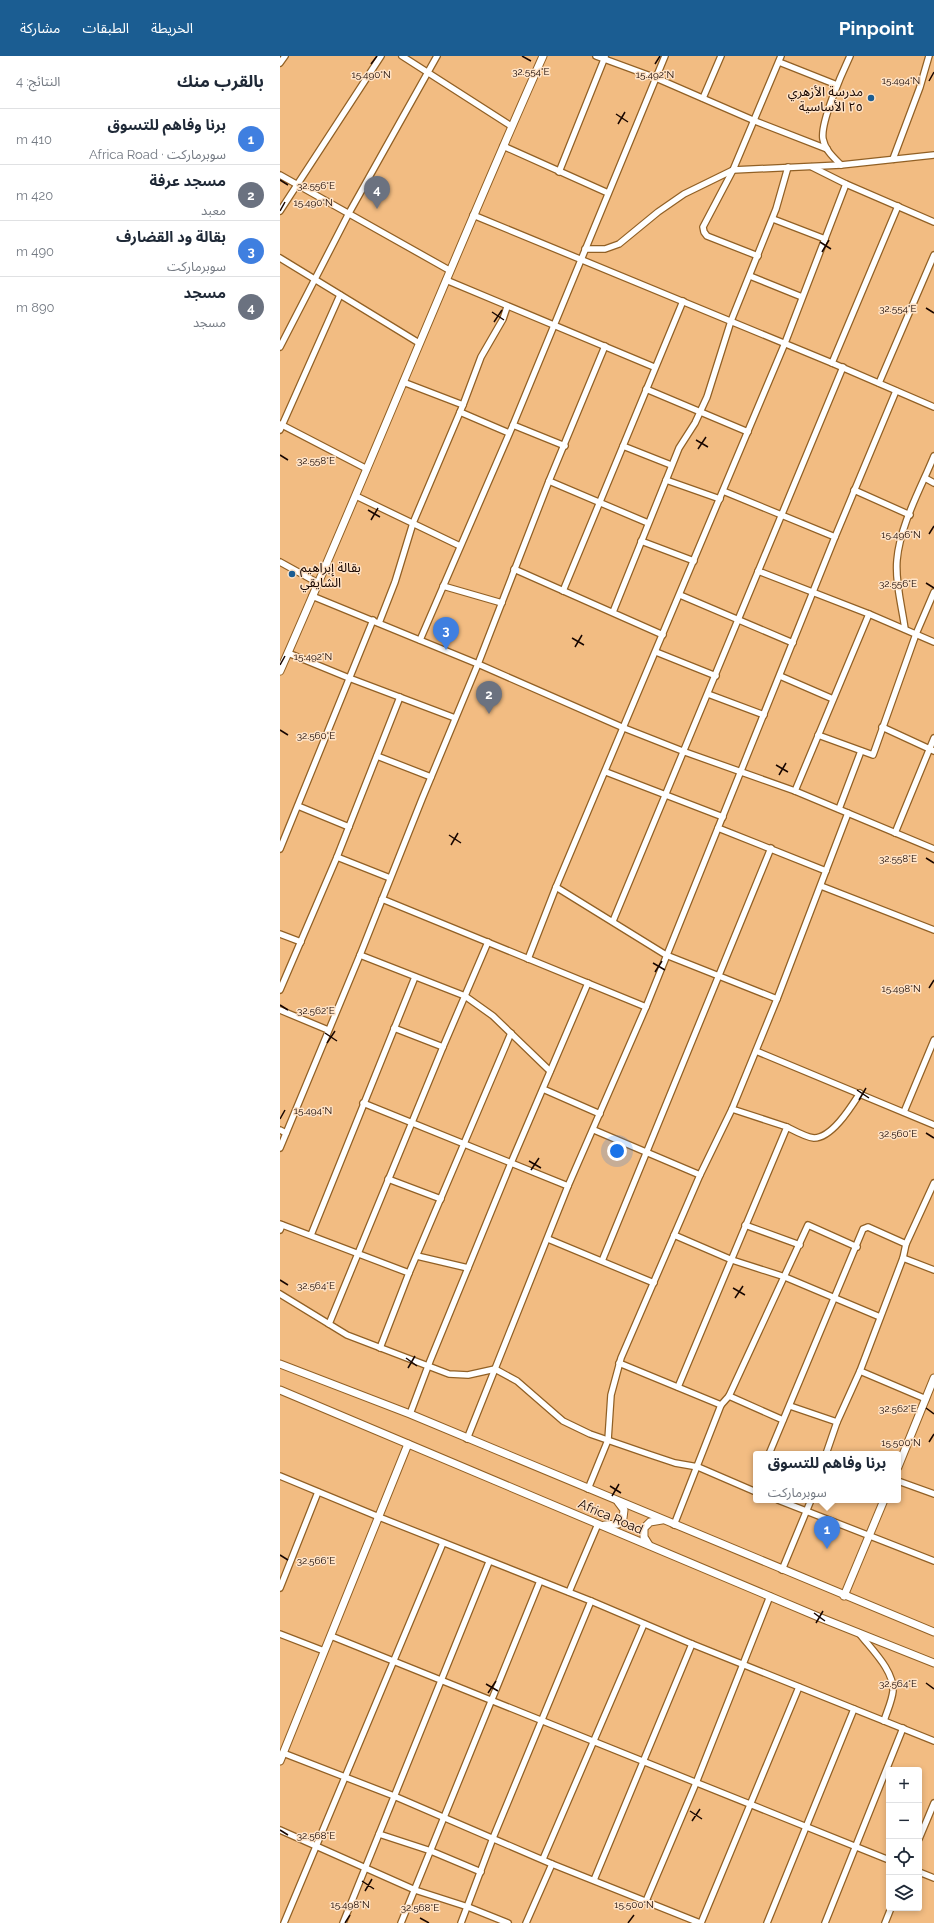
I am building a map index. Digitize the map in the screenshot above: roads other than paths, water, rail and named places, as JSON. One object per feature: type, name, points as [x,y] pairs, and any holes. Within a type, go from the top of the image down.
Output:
[{"type":"street","points":[[280,64],[285,56]]},
{"type":"street","points":[[280,211],[381,56]]},
{"type":"street","points":[[402,56],[511,126]]},
{"type":"street","points":[[280,348],[349,213],[437,56]]},
{"type":"street","points":[[280,671],[356,496],[449,270],[542,56]]},
{"type":"street","points":[[596,56],[604,57],[656,78],[755,121],[826,149],[841,165]]},
{"type":"street","points":[[420,640],[513,425],[665,56]]},
{"type":"street","points":[[704,98],[722,56]]},
{"type":"street","points":[[826,149],[823,138],[823,130],[837,85],[850,56]]},
{"type":"street","points":[[893,159],[920,87],[928,56]]},
{"type":"street","points":[[559,172],[604,57]]},
{"type":"street","points":[[758,256],[707,236],[703,227],[733,170],[780,59],[837,85]]},
{"type":"street","points":[[503,146],[608,193]]},
{"type":"street","points":[[585,249],[605,249],[619,244],[658,212],[684,194],[733,170],[841,165],[934,155]]},
{"type":"street","points":[[812,166],[846,184],[934,222]]},
{"type":"street","points":[[613,612],[671,465],[679,448],[701,412],[712,383],[731,321],[773,219],[788,167]]},
{"type":"street","points":[[280,175],[449,270]]},
{"type":"street","points":[[528,959],[556,887],[606,772],[748,432],[846,184]]},
{"type":"street","points":[[832,363],[898,206]]},
{"type":"street","points":[[473,215],[581,258],[843,367],[934,407]]},
{"type":"street","points":[[773,219],[825,240]]},
{"type":"street","points":[[879,383],[934,255]]},
{"type":"street","points":[[280,258],[419,343]]},
{"type":"street","points":[[750,276],[802,297]]},
{"type":"street","points":[[446,280],[507,307],[654,367]]},
{"type":"street","points":[[340,295],[281,426],[367,469]]},
{"type":"street","points":[[562,591],[623,446],[654,367],[683,301]]},
{"type":"street","points":[[280,849],[349,678],[395,582],[413,523],[463,405],[481,357],[503,319],[507,307]]},
{"type":"street","points":[[280,1148],[478,664],[549,481],[565,446],[605,346]]},
{"type":"street","points":[[613,921],[685,752],[781,514],[843,367]]},
{"type":"street","points":[[403,382],[463,405]]},
{"type":"street","points":[[646,389],[748,432]]},
{"type":"street","points":[[467,1439],[568,1186],[594,1130],[646,1007],[854,490],[896,391]]},
{"type":"street","points":[[460,412],[509,433]]},
{"type":"street","points":[[513,425],[565,446]]},
{"type":"street","points":[[623,446],[671,465]]},
{"type":"street","points":[[906,629],[897,571],[897,560],[910,515],[934,456]]},
{"type":"street","points":[[925,478],[934,483]]},
{"type":"street","points":[[666,480],[720,499]]},
{"type":"street","points":[[549,481],[648,523]]},
{"type":"street","points":[[854,490],[910,515]]},
{"type":"street","points":[[723,491],[835,537]]},
{"type":"street","points":[[356,496],[460,546]]},
{"type":"street","points":[[641,541],[694,561]]},
{"type":"street","points":[[280,562],[318,583]]},
{"type":"street","points":[[514,569],[663,635]]},
{"type":"street","points":[[758,571],[869,614],[934,642]]},
{"type":"street","points":[[443,586],[502,603]]},
{"type":"street","points":[[818,735],[873,755],[916,634],[934,592]]},
{"type":"street","points":[[680,595],[793,643]]},
{"type":"street","points":[[312,596],[478,664],[624,728],[685,752],[795,791],[934,849]]},
{"type":"street","points":[[795,791],[869,614]]},
{"type":"street","points":[[656,652],[716,676]]},
{"type":"street","points":[[288,653],[400,698],[455,718]]},
{"type":"street","points":[[780,676],[833,699]]},
{"type":"street","points":[[708,694],[764,715]]},
{"type":"street","points":[[280,990],[337,857],[400,698]]},
{"type":"street","points":[[882,727],[932,750]]},
{"type":"street","points":[[895,833],[932,750],[934,738]]},
{"type":"street","points":[[839,809],[861,751]]},
{"type":"street","points":[[377,756],[431,777]]},
{"type":"street","points":[[606,772],[723,817]]},
{"type":"street","points":[[298,806],[349,827]]},
{"type":"street","points":[[588,1489],[608,1440],[610,1395],[619,1363],[700,1175],[732,1109],[777,999],[848,813]]},
{"type":"street","points":[[718,828],[826,871]]},
{"type":"street","points":[[602,1261],[720,977],[771,848]]},
{"type":"street","points":[[337,857],[390,878]]},
{"type":"street","points":[[821,886],[934,930]]},
{"type":"street","points":[[556,887],[666,955],[777,999]]},
{"type":"street","points":[[382,899],[646,1007]]},
{"type":"street","points":[[280,934],[301,942]]},
{"type":"street","points":[[329,1324],[388,1179],[488,942]]},
{"type":"street","points":[[360,955],[465,996],[488,1012],[550,1070]]},
{"type":"street","points":[[311,1235],[415,977]]},
{"type":"street","points":[[410,1414],[511,1163],[588,983]]},
{"type":"street","points":[[280,1010],[328,1030]]},
{"type":"street","points":[[394,1028],[443,1047]]},
{"type":"street","points":[[380,1348],[511,1033]]},
{"type":"street","points":[[904,1112],[931,1055],[934,1040]]},
{"type":"street","points":[[756,1051],[934,1125]]},
{"type":"street","points":[[543,1089],[600,1114]]},
{"type":"street","points":[[732,1109],[787,1127],[813,1138],[824,1136],[839,1121],[860,1093]]},
{"type":"street","points":[[363,1103],[568,1186]]},
{"type":"street","points":[[678,1387],[787,1127]]},
{"type":"street","points":[[280,1130],[286,1133]]},
{"type":"street","points":[[594,1130],[700,1175]]},
{"type":"street","points":[[388,1179],[441,1199]]},
{"type":"street","points":[[827,1451],[837,1422],[860,1371],[903,1258],[906,1244],[934,1183]]},
{"type":"street","points":[[745,1225],[800,1244]]},
{"type":"street","points":[[674,1525],[721,1405],[729,1396],[808,1225],[857,1247]]},
{"type":"street","points":[[281,1226],[358,1252],[410,1274]]},
{"type":"street","points":[[770,1451],[865,1227],[906,1244]]},
{"type":"street","points":[[674,1235],[732,1260],[785,1277],[880,1317]]},
{"type":"street","points":[[548,1239],[654,1283]]},
{"type":"street","points":[[417,1256],[468,1268]]},
{"type":"street","points":[[903,1258],[934,1270]]},
{"type":"street","points":[[280,1294],[347,1335],[429,1365],[449,1374],[468,1375],[495,1369],[517,1381],[563,1422],[608,1440],[674,1463],[698,1467],[753,1490]]},
{"type":"street","points":[[619,1363],[721,1405]]},
{"type":"street","name":"Africa Road","points":[[280,1364],[410,1414],[844,1596],[934,1632]]},
{"type":"street","points":[[860,1371],[926,1399]]},
{"type":"street","points":[[901,1460],[934,1378]]},
{"type":"street","name":"Africa Road","points":[[280,1390],[770,1596],[934,1663]]},
{"type":"street","points":[[729,1396],[783,1420]]},
{"type":"street","points":[[790,1406],[837,1422]]},
{"type":"street","points":[[280,1761],[408,1444]]},
{"type":"street","points":[[280,1476],[489,1562],[569,1592],[692,1644],[934,1741]]},
{"type":"street","points":[[901,1482],[934,1494]]},
{"type":"street","points":[[280,1588],[318,1492]]},
{"type":"street","points":[[569,1592],[600,1524],[614,1525],[623,1518],[622,1507],[613,1499]]},
{"type":"street","points":[[787,1503],[934,1561]]},
{"type":"street","points":[[782,1570],[810,1503]]},
{"type":"street","points":[[844,1596],[883,1503]]},
{"type":"street","points":[[652,1546],[644,1537],[644,1528],[654,1520],[666,1521]]},
{"type":"street","points":[[280,1921],[285,1923],[443,1543]]},
{"type":"street","points":[[343,1923],[489,1562]]},
{"type":"street","points":[[401,1923],[416,1890],[540,1581]]},
{"type":"street","points":[[646,1901],[696,1783],[770,1596]]},
{"type":"street","points":[[461,1923],[493,1838],[591,1601]]},
{"type":"street","points":[[543,1859],[644,1624]]},
{"type":"street","points":[[859,1633],[885,1667],[892,1683],[892,1697],[884,1721]]},
{"type":"street","points":[[280,1634],[324,1651]]},
{"type":"street","points":[[331,1636],[593,1743],[886,1859]]},
{"type":"street","points":[[594,1880],[692,1644]]},
{"type":"street","points":[[283,1753],[394,1796],[552,1864],[701,1923],[799,1687]]},
{"type":"street","points":[[767,1923],[854,1709]]},
{"type":"street","points":[[824,1923],[903,1728]]},
{"type":"street","points":[[922,1832],[934,1803]]},
{"type":"street","points":[[280,1830],[317,1845],[416,1890],[468,1907],[508,1923]]},
{"type":"street","points":[[379,1834],[431,1852],[481,1872]]},
{"type":"street","points":[[526,1923],[552,1864]]},
{"type":"street","points":[[922,1873],[934,1878]]},
{"type":"street","points":[[885,1923],[890,1911]]},
{"type":"place","name":"مدرسة الأزهري ٢٥ الأساسية","points":[[871,98]]},
{"type":"place","name":"مسجد","points":[[377,209]]},
{"type":"place","name":"بقالة إبراهيم الشايقي","points":[[292,574]]},
{"type":"place","name":"بقالة ود القضارف","points":[[446,650]]},
{"type":"place","name":"مسجد عرفة","points":[[489,714]]},
{"type":"place","name":"برنا وفاهم للتسوق","points":[[827,1549]]}]
